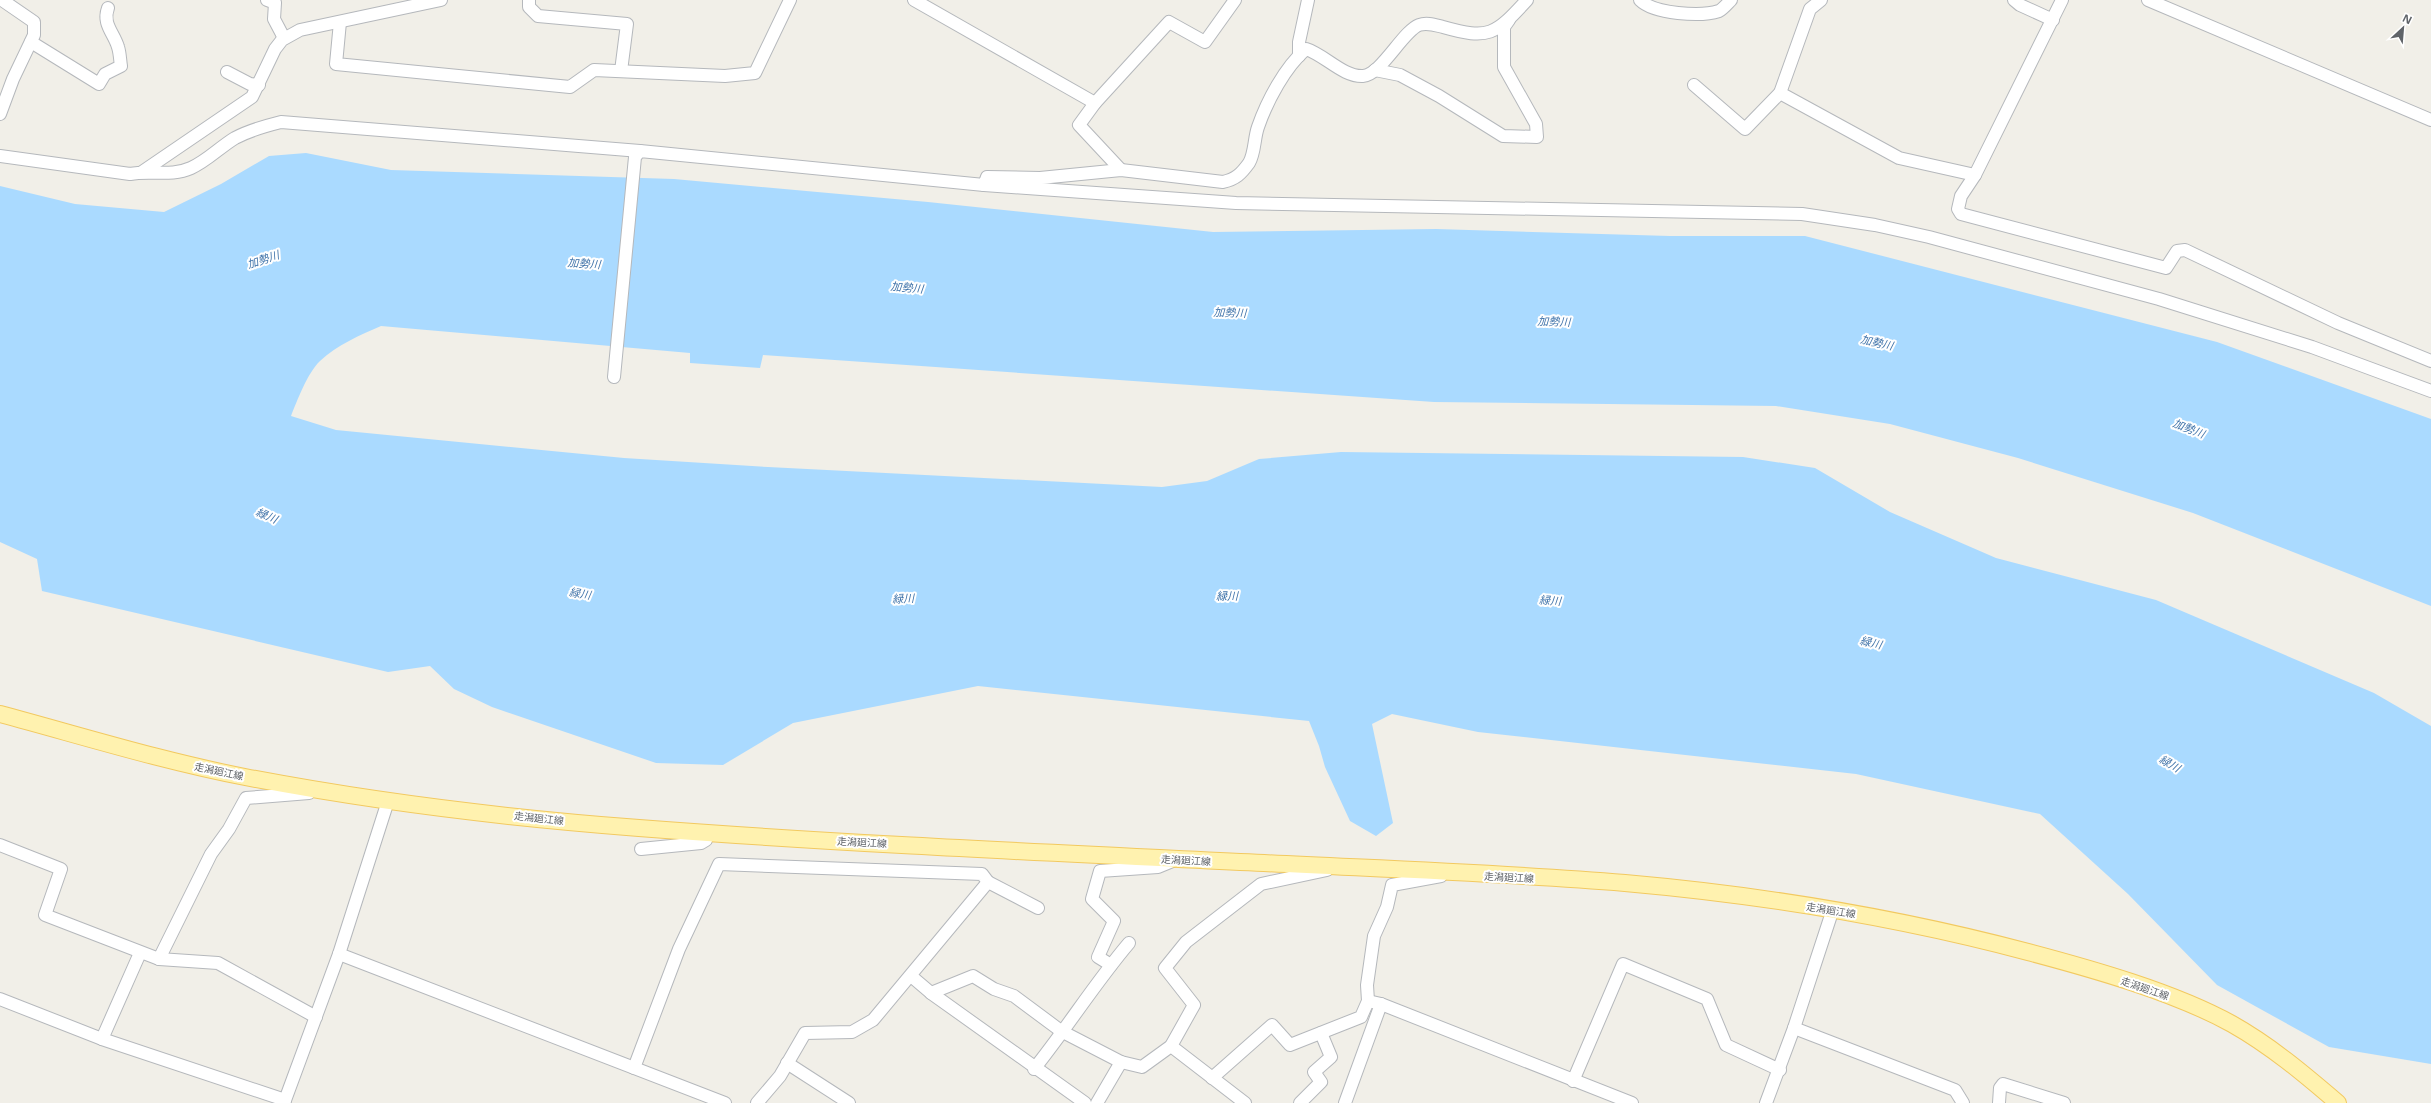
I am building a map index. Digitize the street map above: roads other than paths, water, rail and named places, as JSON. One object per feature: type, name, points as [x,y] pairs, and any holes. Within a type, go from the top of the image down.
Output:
[{"type":"main road","name":"走潟廻江線","points":[[0,714],[166,760],[326,791],[388,801],[615,826],[708,833],[1623,883],[1833,909],[1985,940],[2069,962],[2174,998],[2226,1021],[2263,1042],[2285,1057],[2338,1103]]},
{"type":"street","points":[[0,114],[13,79],[34,35],[34,22],[2,0]]},
{"type":"street","points":[[267,0],[275,3],[274,19],[284,38]]},
{"type":"street","points":[[142,172],[252,97],[255,84],[275,49],[284,38],[300,30],[340,22],[405,3],[441,0]]},
{"type":"street","points":[[529,0],[529,7],[538,16],[627,24],[620,71]]},
{"type":"street","points":[[340,22],[336,64],[570,87],[594,70],[725,76],[755,73],[790,0]]},
{"type":"street","points":[[914,0],[1095,103]]},
{"type":"street","points":[[1121,170],[1079,125],[1095,103],[1168,22],[1205,42],[1235,0]]},
{"type":"street","points":[[1299,56],[1298,42],[1308,0]]},
{"type":"street","points":[[1375,70],[1400,75],[1439,96],[1503,136],[1537,137],[1536,124],[1504,67],[1504,27],[1526,0]]},
{"type":"street","points":[[1640,0],[1644,4],[1671,12],[1693,14],[1720,11],[1731,0]]},
{"type":"street","points":[[1694,86],[1745,129],[1780,93],[1807,4],[1821,0]]},
{"type":"street","points":[[2014,0],[2020,5],[2053,20]]},
{"type":"street","points":[[2062,0],[1975,175],[1961,196],[1958,209],[1961,214],[2166,268],[2177,251],[2185,250],[2338,323],[2431,361]]},
{"type":"street","points":[[2148,0],[2431,120]]},
{"type":"street","points":[[31,42],[98,84],[105,74],[121,66],[118,46],[109,30],[106,15],[108,8]]},
{"type":"street","points":[[984,185],[987,177],[1040,178],[1121,170],[1223,182],[1237,178],[1250,161],[1258,127],[1274,93],[1299,56],[1306,49],[1358,76],[1366,76],[1375,70],[1418,25],[1432,24],[1465,33],[1480,35],[1493,32],[1512,17]]},
{"type":"street","points":[[227,72],[255,84]]},
{"type":"street","points":[[1780,93],[1899,158],[1975,175]]},
{"type":"street","points":[[0,146],[2,156],[130,174],[142,172],[172,174],[192,168],[235,138],[259,127],[281,122],[984,185],[1236,203],[1802,214],[1875,225],[2159,299],[2312,348],[2431,391]]},
{"type":"street","points":[[614,377],[638,154]]},
{"type":"street","points":[[159,959],[211,854],[229,829],[246,798],[326,791]]},
{"type":"street","points":[[0,999],[102,1039],[285,1102],[339,954],[388,801]]},
{"type":"street","points":[[641,849],[701,843],[706,840],[708,833]]},
{"type":"street","points":[[0,845],[61,869],[45,915],[140,953],[159,959],[218,963],[316,1017]]},
{"type":"street","points":[[1111,965],[1098,957],[1114,921],[1092,899],[1100,871],[1158,867],[1178,859]]},
{"type":"street","points":[[634,1068],[679,949],[719,864],[982,874],[988,882],[1038,908]]},
{"type":"street","points":[[931,993],[973,976],[994,989],[1014,996],[1064,1032],[1121,1062],[1142,1067],[1171,1046],[1194,1005],[1165,968],[1186,942],[1261,884],[1342,867]]},
{"type":"street","points":[[1212,1078],[1272,1026],[1290,1045],[1361,1017],[1368,1001],[1367,985],[1374,936],[1387,908],[1392,885],[1452,873]]},
{"type":"street","points":[[757,1103],[780,1076],[786,1063],[805,1032],[852,1032],[873,1020],[988,882]]},
{"type":"street","points":[[1766,1103],[1780,1070],[1833,909]]},
{"type":"street","points":[[1034,1069],[1064,1032],[1111,965],[1129,943]]},
{"type":"street","points":[[102,1039],[140,953]]},
{"type":"street","points":[[339,954],[724,1103]]},
{"type":"street","points":[[1573,1081],[1623,964],[1707,998],[1726,1045],[1780,1070]]},
{"type":"street","points":[[911,976],[931,993],[1034,1069],[1085,1103]]},
{"type":"street","points":[[1368,1001],[1380,1004],[1632,1103]]},
{"type":"street","points":[[1345,1103],[1380,1004]]},
{"type":"street","points":[[1794,1028],[1955,1090],[1963,1103]]},
{"type":"street","points":[[1300,1103],[1321,1082],[1314,1072],[1331,1057],[1321,1033]]},
{"type":"street","points":[[1171,1046],[1245,1103]]},
{"type":"street","points":[[1097,1103],[1121,1062]]},
{"type":"street","points":[[786,1063],[849,1103]]},
{"type":"street","points":[[1999,1103],[2000,1088],[2004,1084],[2064,1103]]},
{"type":"water","points":[[306,153],[391,170],[674,179],[928,202],[1213,232],[1436,229],[1670,236],[1805,236],[2217,342],[2431,419],[2431,606],[2193,513],[2018,458],[1890,424],[1776,406],[1434,402],[763,355],[760,368],[690,363],[690,353],[381,326],[341,345],[320,361],[307,379],[291,416],[336,430],[624,458],[768,467],[1162,487],[1207,481],[1259,459],[1341,452],[1743,457],[1815,468],[1890,512],[1996,558],[2156,600],[2374,693],[2431,726],[2431,1064],[2329,1047],[2217,985],[2128,894],[2040,814],[1856,774],[1478,732],[1392,714],[1372,724],[1393,823],[1376,836],[1350,821],[1325,767],[1319,746],[1309,721],[978,686],[793,723],[723,765],[656,763],[492,707],[454,689],[430,666],[388,672],[42,591],[37,559],[0,542],[0,186],[75,204],[164,212],[221,184],[269,156]]},
{"type":"water label","name":"加勢川","points":[[263,259]]},
{"type":"water label","name":"加勢川","points":[[584,263]]},
{"type":"water label","name":"加勢川","points":[[907,287]]},
{"type":"water label","name":"加勢川","points":[[1230,312]]},
{"type":"water label","name":"加勢川","points":[[1554,321]]},
{"type":"water label","name":"加勢川","points":[[1877,342]]},
{"type":"water label","name":"加勢川","points":[[2189,428]]},
{"type":"water label","name":"緑川","points":[[267,515]]},
{"type":"water label","name":"緑川","points":[[580,593]]},
{"type":"water label","name":"緑川","points":[[1227,595]]},
{"type":"water label","name":"緑川","points":[[903,598]]},
{"type":"water label","name":"緑川","points":[[1550,600]]},
{"type":"water label","name":"緑川","points":[[1871,642]]},
{"type":"water label","name":"緑川","points":[[2170,763]]}]
